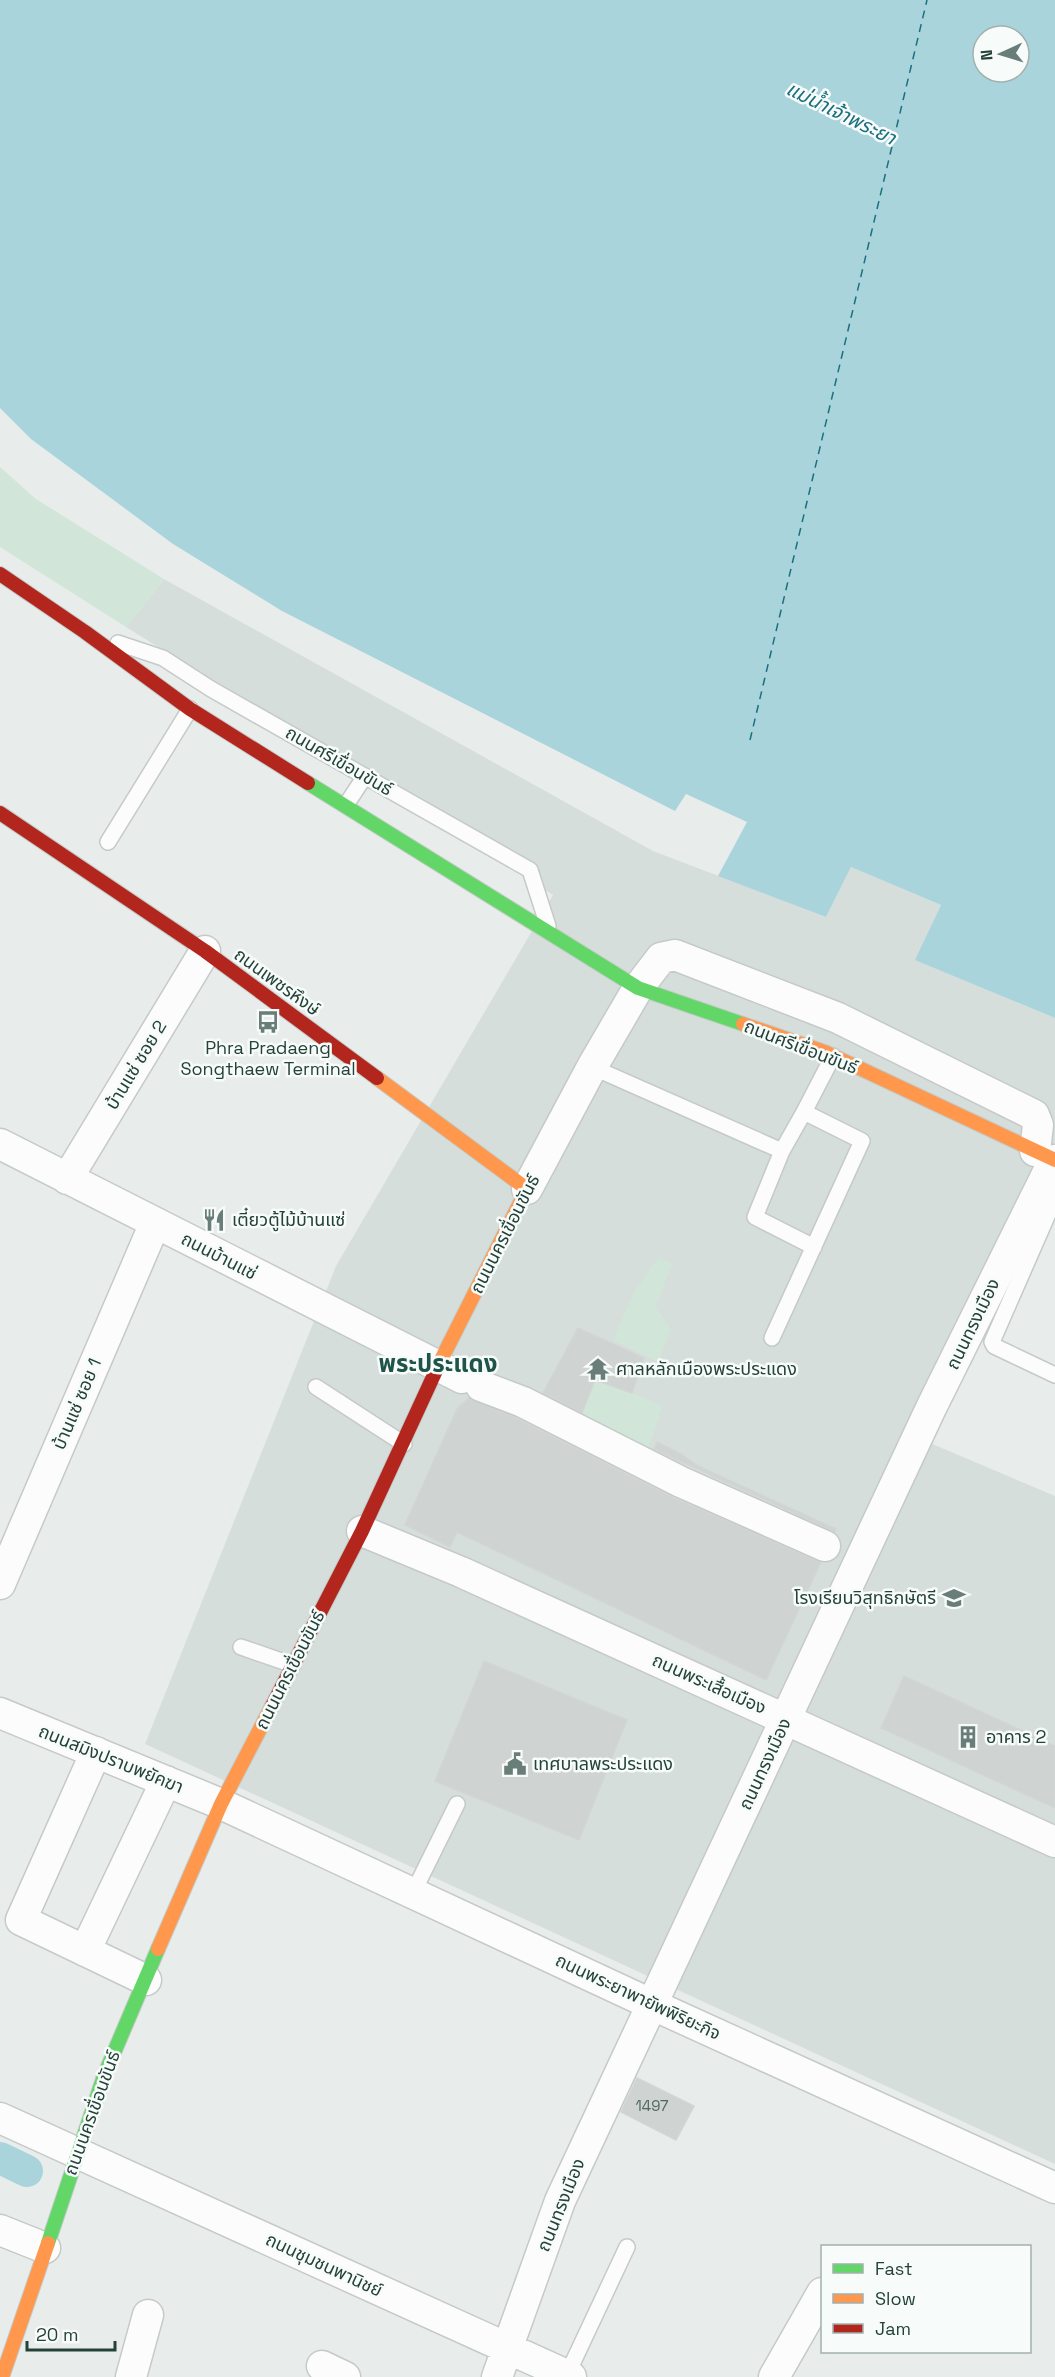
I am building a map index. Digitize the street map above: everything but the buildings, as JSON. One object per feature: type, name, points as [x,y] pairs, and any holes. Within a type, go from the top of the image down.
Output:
[{"type":"main road","name":"ถนนศรีเขื่อนขันธ์","points":[[0,574],[85,632],[190,709],[638,988],[833,1056],[1048,1157]]},
{"type":"main road","name":"ถนนเพชรหึงษ์","points":[[0,813],[205,951],[527,1189]]},
{"type":"main road","name":"ถนนนครเขื่อนขันธ์","points":[[2,2377],[104,2076],[221,1804],[362,1531],[404,1444],[460,1377],[527,1189]]},
{"type":"street","name":"บ้านแซ่ ซอย 2","points":[[67,1179],[205,951]]},
{"type":"street","name":"ถนนนครเขื่อนขันธ์","points":[[527,1189],[592,1067],[638,988],[661,958],[675,955],[838,1018],[1034,1115],[1048,1157]]},
{"type":"street","name":"ถนนบ้านแซ่","points":[[0,1144],[460,1377],[523,1402],[681,1482],[825,1546]]},
{"type":"street","name":"ถนนทรงเมือง","points":[[497,2377],[560,2201],[1048,1157]]},
{"type":"street","name":"บ้านแซ่ ซอย 1","points":[[0,1584],[155,1223]]},
{"type":"street","name":"ถนนพระเสื้อเมือง","points":[[362,1531],[461,1572],[1055,1842]]},
{"type":"street","name":"ถนนสมิงปราบพยัคฆา","points":[[0,1713],[221,1804]]},
{"type":"street","points":[[96,1752],[21,1920],[146,1980]]},
{"type":"street","points":[[85,1951],[166,1781]]},
{"type":"street","name":"ถนนพระยาพายัพพิริยะกิจ","points":[[221,1804],[653,2005],[1055,2188]]},
{"type":"street","name":"ถนนชุมชนพานิชย์","points":[[0,2118],[569,2376]]},
{"type":"street","points":[[0,2230],[45,2248]]},
{"type":"street","points":[[774,2377],[821,2295]]},
{"type":"street","points":[[131,2377],[148,2315]]},
{"type":"lane","name":"ถนนศรีเขื่อนขันธ์","points":[[85,632],[163,657],[211,689],[530,870],[550,932]]},
{"type":"lane","points":[[108,842],[190,709]]},
{"type":"lane","points":[[346,805],[365,776]]},
{"type":"lane","points":[[814,1247],[755,1217],[782,1151],[833,1056]]},
{"type":"lane","points":[[592,1067],[782,1151]]},
{"type":"lane","points":[[772,1338],[862,1141],[804,1112]]},
{"type":"lane","points":[[1055,1198],[1048,1233],[992,1342],[994,1346],[1055,1374]]},
{"type":"lane","points":[[316,1387],[404,1444]]},
{"type":"lane","points":[[241,1647],[292,1665]]},
{"type":"lane","points":[[413,1893],[457,1804]]},
{"type":"lane","points":[[569,2376],[627,2247]]},
{"type":"shaded area","points":[[164,579],[653,851],[826,917],[851,867],[941,905],[916,960],[1055,1018],[1055,1171],[930,1443],[1055,1496],[1055,2164],[145,1744],[336,1266],[553,895],[126,627]]},
{"type":"green space","points":[[0,467],[36,499],[164,579],[126,627],[0,547]]},
{"type":"green space","points":[[658,1258],[672,1264],[655,1307],[671,1330],[658,1362],[613,1340],[635,1291]]},
{"type":"green space","points":[[595,1380],[662,1406],[647,1453],[580,1419]]},
{"type":"water","name":"แม่น้ำเจ้าพระยา","points":[[0,0],[1055,0],[1055,1018],[915,960],[941,905],[851,867],[826,917],[718,876],[747,822],[686,794],[675,811],[282,611],[173,544],[31,439],[0,408]]},
{"type":"waterway","points":[[0,2158],[27,2171]]},
{"type":"ferry route","points":[[750,740],[927,0]]},
{"type":"traffic: fast","points":[[308,783],[638,988],[743,1024]]},
{"type":"traffic: fast","points":[[48,2243],[104,2076],[158,1949]]},
{"type":"traffic: slow","points":[[743,1024],[825,1052],[1055,1160]]},
{"type":"traffic: slow","points":[[377,1078],[527,1189],[439,1364]]},
{"type":"traffic: slow","points":[[158,1949],[221,1804],[272,1706]]},
{"type":"traffic: slow","points":[[2,2377],[48,2243]]},
{"type":"traffic: jam","points":[[0,574],[85,632],[190,709],[308,783]]},
{"type":"traffic: jam","points":[[0,813],[205,951],[377,1078]]},
{"type":"traffic: jam","points":[[272,1706],[362,1531],[439,1364]]},
{"type":"place","name":"Phra Pradaeng Songthaew Terminal","points":[[268,1022]]},
{"type":"place","name":"เตี๋ยวตู้ไม้บ้านแซ่","points":[[214,1220]]},
{"type":"place","name":"ศาลหลักเมืองพระประแดง","points":[[598,1369]]},
{"type":"place","name":"โรงเรียนวิสุทธิกษัตรี","points":[[954,1598]]},
{"type":"place","name":"อาคาร 2","points":[[968,1737]]},
{"type":"place","name":"เทศบาลพระประแดง","points":[[515,1764]]},
{"type":"district","name":"พระประแดง","points":[[438,1364]]}]
